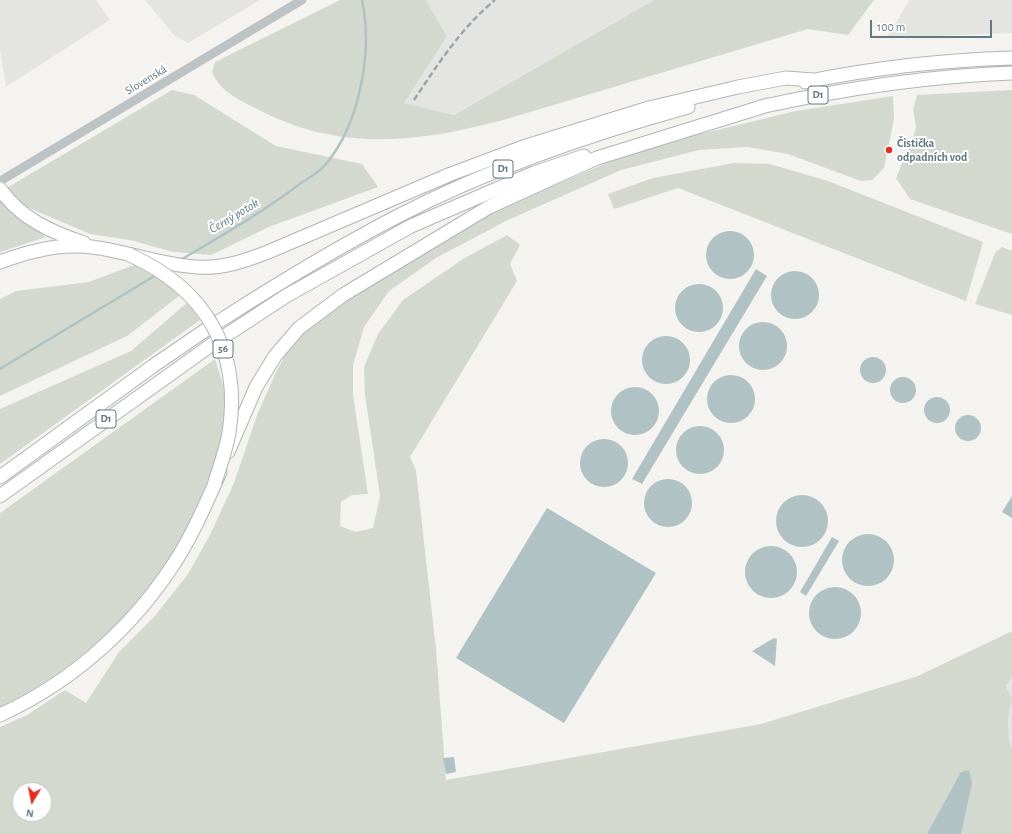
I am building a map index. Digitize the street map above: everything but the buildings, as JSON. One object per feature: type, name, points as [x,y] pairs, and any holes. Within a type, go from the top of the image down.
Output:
[{"type":"highway","name":"D1","points":[[218,322],[278,283],[401,214],[517,164],[630,123],[697,105],[813,80],[920,65],[1012,58]]},
{"type":"highway","name":"D1","points":[[225,336],[300,288],[412,226],[534,173],[641,136],[694,121],[819,95],[926,80],[1012,73]]},
{"type":"highway","name":"D1","points":[[130,255],[182,266],[211,267],[240,262],[268,252],[451,174],[538,142],[649,108],[738,87],[786,78],[813,80]]},
{"type":"highway","name":"D1","points":[[215,482],[264,371],[286,342],[300,328],[343,294],[489,207],[597,158],[768,105]]},
{"type":"highway","name":"56","points":[[1,185],[16,208],[44,228],[95,247],[130,255],[151,264],[186,289],[200,306],[219,337],[226,356],[232,394],[229,432],[215,482]]},
{"type":"highway","name":"56","points":[[0,262],[22,254],[58,247],[95,247]]},
{"type":"highway","name":"D1","points":[[0,477],[153,366],[207,329]]},
{"type":"highway","name":"D1","points":[[0,496],[214,344]]},
{"type":"highway","points":[[0,714],[25,702],[62,679],[103,647],[127,622],[151,596],[170,570],[197,523],[215,482]]},
{"type":"street","name":"Slovenská","points":[[1,185],[302,0]]},
{"type":"shaded area","points":[[0,0],[96,0],[110,20],[6,87],[0,51]]},
{"type":"shaded area","points":[[145,0],[260,0],[188,43],[175,36]]},
{"type":"shaded area","points":[[340,0],[426,0],[447,36],[404,103],[454,115],[654,0],[874,0],[848,35],[808,29],[500,121],[468,129],[406,138],[376,139],[346,137],[316,132],[286,122],[255,108],[230,94],[215,79],[212,72],[215,62]]},
{"type":"shaded area","points":[[426,0],[654,0],[454,115],[403,103],[447,36]]},
{"type":"shaded area","points":[[910,0],[1012,0],[1012,33],[886,38]]},
{"type":"shaded area","points":[[172,90],[194,95],[276,146],[362,164],[378,187],[269,227],[211,255],[173,252],[130,240],[90,234],[27,207],[17,215],[46,237],[0,252],[0,192]]},
{"type":"shaded area","points":[[1012,90],[1012,234],[910,199],[896,178],[914,135],[916,126],[913,110],[917,95]]},
{"type":"shaded area","points":[[893,96],[894,119],[884,168],[872,180],[861,181],[788,154],[747,147],[699,150],[621,170],[508,220],[436,258],[389,291],[364,327],[353,365],[353,395],[368,494],[352,495],[341,502],[340,526],[356,532],[373,528],[380,496],[365,395],[364,367],[378,334],[403,300],[463,259],[507,235],[520,245],[510,264],[517,281],[410,457],[416,470],[436,649],[446,780],[761,724],[918,676],[1012,631],[1012,677],[1006,686],[1012,699],[1008,717],[1009,740],[1012,749],[1012,834],[0,834],[0,727],[27,715],[65,690],[86,703],[119,652],[154,617],[188,574],[211,533],[234,483],[257,415],[277,370],[287,352],[314,323],[376,280],[431,245],[506,206],[616,159],[696,135],[796,111]]},
{"type":"shaded area","points":[[734,163],[770,164],[828,181],[983,242],[966,301],[678,188],[614,209],[608,194],[653,178]]},
{"type":"shaded area","points":[[730,231],[739,233],[747,238],[752,246],[754,255],[752,264],[747,272],[739,277],[730,279],[721,277],[713,272],[708,264],[706,255],[708,246],[713,238],[721,233]]},
{"type":"shaded area","points":[[1002,247],[1012,251],[1012,315],[975,304],[995,253]]},
{"type":"shaded area","points":[[134,265],[183,293],[127,336],[0,396],[0,299],[16,291],[89,282]]},
{"type":"shaded area","points":[[756,269],[767,276],[642,484],[632,479]]},
{"type":"shaded area","points":[[795,271],[804,273],[812,278],[817,286],[819,295],[817,304],[812,312],[804,317],[795,319],[786,317],[778,312],[773,304],[771,295],[773,286],[778,278],[786,273]]},
{"type":"shaded area","points":[[699,284],[708,286],[716,291],[721,299],[723,308],[721,317],[716,325],[708,330],[699,332],[690,330],[682,325],[677,317],[675,308],[677,299],[682,291],[690,286]]},
{"type":"shaded area","points":[[188,302],[200,320],[0,464],[0,409],[131,351]]},
{"type":"shaded area","points":[[763,322],[772,324],[780,329],[785,337],[787,346],[785,355],[780,363],[772,368],[763,370],[754,368],[746,363],[741,355],[739,346],[741,337],[746,329],[754,324]]},
{"type":"shaded area","points":[[666,336],[675,338],[683,343],[688,351],[690,360],[688,369],[683,377],[675,382],[666,384],[657,382],[649,377],[644,369],[642,360],[644,351],[649,343],[657,338]]},
{"type":"shaded area","points":[[873,357],[882,361],[886,370],[882,379],[873,383],[864,379],[860,370],[864,361]]},
{"type":"shaded area","points":[[215,359],[222,379],[224,391],[225,415],[222,438],[216,461],[193,519],[173,553],[151,585],[125,615],[97,642],[67,667],[34,689],[0,707],[0,513]]},
{"type":"shaded area","points":[[731,375],[740,377],[748,382],[753,390],[755,399],[753,408],[748,416],[740,421],[731,423],[722,421],[714,416],[709,408],[707,399],[709,390],[714,382],[722,377]]},
{"type":"shaded area","points":[[903,377],[912,381],[916,390],[912,399],[903,403],[894,399],[890,390],[894,381]]},
{"type":"shaded area","points":[[635,387],[644,389],[652,394],[657,402],[659,411],[657,420],[652,428],[644,433],[635,435],[626,433],[618,428],[613,420],[611,411],[613,402],[618,394],[626,389]]},
{"type":"shaded area","points":[[937,397],[946,401],[950,410],[946,419],[937,423],[928,419],[924,410],[928,401]]},
{"type":"shaded area","points":[[968,415],[977,419],[981,428],[977,437],[968,441],[959,437],[955,428],[959,419]]},
{"type":"shaded area","points":[[700,426],[709,428],[717,433],[722,441],[724,450],[722,459],[717,467],[709,472],[700,474],[691,472],[683,467],[678,459],[676,450],[678,441],[683,433],[691,428]]},
{"type":"shaded area","points":[[604,439],[613,441],[621,446],[626,454],[628,463],[626,472],[621,480],[613,485],[604,487],[595,485],[587,480],[582,472],[580,463],[582,454],[587,446],[595,441]]},
{"type":"shaded area","points":[[668,479],[677,481],[685,486],[690,494],[692,503],[690,512],[685,520],[677,525],[668,527],[659,525],[651,520],[646,512],[644,503],[646,494],[651,486],[659,481]]},
{"type":"shaded area","points":[[802,495],[816,499],[824,507],[828,521],[824,535],[816,543],[802,547],[788,543],[780,535],[776,521],[780,507],[788,499]]},
{"type":"shaded area","points":[[1012,496],[1012,518],[1002,512]]},
{"type":"shaded area","points":[[547,508],[656,573],[564,723],[456,658]]},
{"type":"shaded area","points":[[868,534],[882,538],[890,546],[894,560],[890,574],[882,582],[868,586],[854,582],[846,574],[842,560],[846,546],[854,538]]},
{"type":"shaded area","points":[[832,537],[839,541],[806,596],[800,592]]},
{"type":"shaded area","points":[[771,546],[785,550],[793,558],[797,572],[793,586],[785,594],[771,598],[757,594],[749,586],[745,572],[749,558],[757,550]]},
{"type":"shaded area","points":[[835,587],[849,591],[857,599],[861,613],[857,627],[849,635],[835,639],[821,635],[813,627],[809,613],[813,599],[821,591]]},
{"type":"shaded area","points":[[774,638],[777,639],[775,666],[752,651]]},
{"type":"shaded area","points":[[1012,677],[1012,699],[1006,686]]},
{"type":"shaded area","points":[[1012,699],[1012,749],[1009,740],[1008,717]]},
{"type":"shaded area","points":[[454,757],[456,772],[446,774],[443,758]]},
{"type":"shaded area","points":[[969,770],[972,783],[961,834],[927,834],[961,772]]},
{"type":"waterway","name":"Černý potok","points":[[179,261],[254,216],[316,173],[326,164],[338,147],[348,128],[361,86],[366,41],[362,0]]},
{"type":"waterway","name":"Černý potok","points":[[0,369],[156,275]]},
{"type":"railway","points":[[414,100],[441,60],[461,34],[471,22],[495,0]]},
{"type":"place","name":"Čistička odpadních vod","points":[[889,150]]}]
